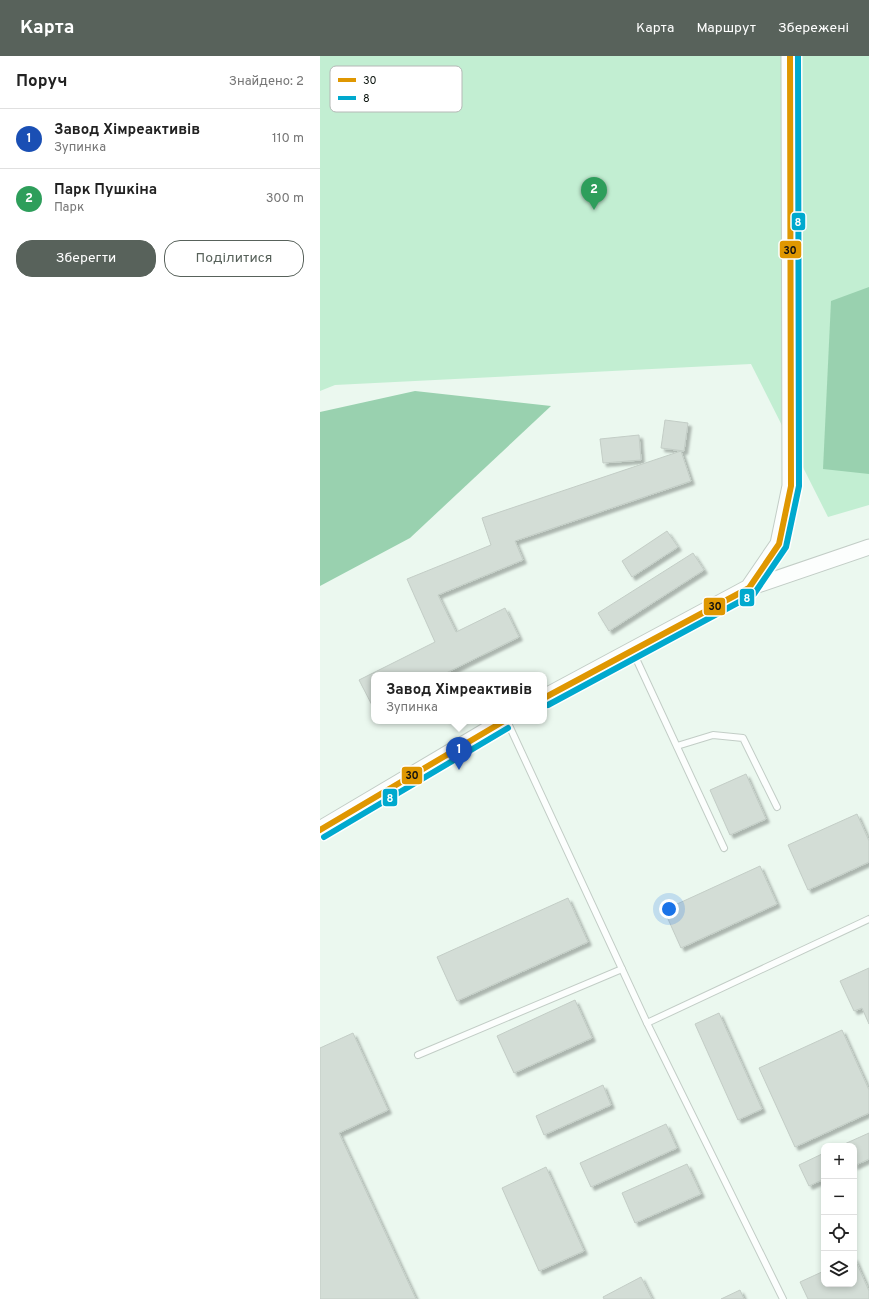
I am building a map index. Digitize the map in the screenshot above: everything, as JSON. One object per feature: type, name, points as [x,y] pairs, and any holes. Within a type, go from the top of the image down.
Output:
[{"type":"main road","points":[[547,696],[749,588],[778,544],[791,486],[790,56]]},
{"type":"main road","points":[[320,830],[499,724]]},
{"type":"street","points":[[749,588],[869,547]]},
{"type":"lane","points":[[632,650],[724,848]]},
{"type":"lane","points":[[508,724],[647,1023],[783,1299]]},
{"type":"lane","points":[[677,746],[713,735],[743,738],[777,807]]},
{"type":"lane","points":[[647,1023],[869,918]]},
{"type":"lane","points":[[418,1055],[622,969]]},
{"type":"shaded area","points":[[320,56],[869,56],[869,505],[828,517],[751,364],[335,385],[320,391]]},
{"type":"shaded area","points":[[869,287],[869,474],[823,469],[831,301]]},
{"type":"shaded area","points":[[415,391],[551,406],[410,538],[320,586],[320,412]]},
{"type":"building","points":[[665,420],[688,423],[684,451],[661,448]]},
{"type":"building","points":[[639,435],[641,460],[603,463],[600,439]]},
{"type":"building","points":[[681,451],[691,481],[515,541],[523,560],[438,595],[456,632],[505,608],[519,637],[448,672],[375,672],[435,642],[407,579],[491,545],[482,518]]},
{"type":"building","points":[[667,531],[678,547],[632,577],[622,561]]},
{"type":"building","points":[[693,553],[704,570],[609,631],[598,613]]},
{"type":"building","points":[[371,674],[371,703],[359,680]]},
{"type":"building","points":[[746,774],[766,819],[730,835],[710,790]]},
{"type":"building","points":[[857,814],[869,841],[869,862],[808,890],[788,845]]},
{"type":"building","points":[[760,866],[777,904],[681,948],[664,910]]},
{"type":"building","points":[[568,898],[588,942],[457,1001],[437,957]]},
{"type":"building","points":[[869,968],[869,1024],[862,1008],[854,1011],[840,981]]},
{"type":"building","points":[[575,1000],[592,1038],[514,1073],[497,1036]]},
{"type":"building","points":[[719,1013],[762,1109],[738,1120],[695,1024]]},
{"type":"building","points":[[842,1030],[869,1090],[869,1113],[795,1147],[759,1068]]},
{"type":"building","points":[[353,1033],[388,1110],[339,1133],[416,1299],[320,1299],[320,1048]]},
{"type":"building","points":[[603,1085],[611,1105],[544,1135],[536,1116]]},
{"type":"building","points":[[666,1124],[677,1148],[591,1187],[580,1163]]},
{"type":"building","points":[[869,1133],[869,1159],[857,1165],[857,1143],[847,1143]]},
{"type":"building","points":[[821,1154],[821,1180],[809,1186],[799,1165]]},
{"type":"building","points":[[687,1164],[701,1194],[635,1223],[622,1193]]},
{"type":"building","points":[[546,1167],[584,1251],[539,1271],[502,1188]]},
{"type":"building","points":[[857,1264],[869,1291],[869,1299],[808,1299],[800,1282],[821,1272],[821,1287],[857,1287]]},
{"type":"building","points":[[641,1277],[652,1299],[604,1299],[603,1297]]},
{"type":"building","points":[[740,1290],[744,1299],[721,1299]]},
{"type":"transit line","name":"30","points":[[547,696],[749,588],[779,544],[791,486],[790,56]]},
{"type":"transit line","name":"8","points":[[548,705],[754,594],[786,547],[799,486],[798,56]]},
{"type":"transit line","name":"30","points":[[320,830],[499,724]]},
{"type":"transit line","name":"8","points":[[324,837],[508,728]]},
{"type":"place","name":"Парк Пушкіна","points":[[594,210]]},
{"type":"place","name":"Завод Хімреактивів","points":[[459,770]]}]
